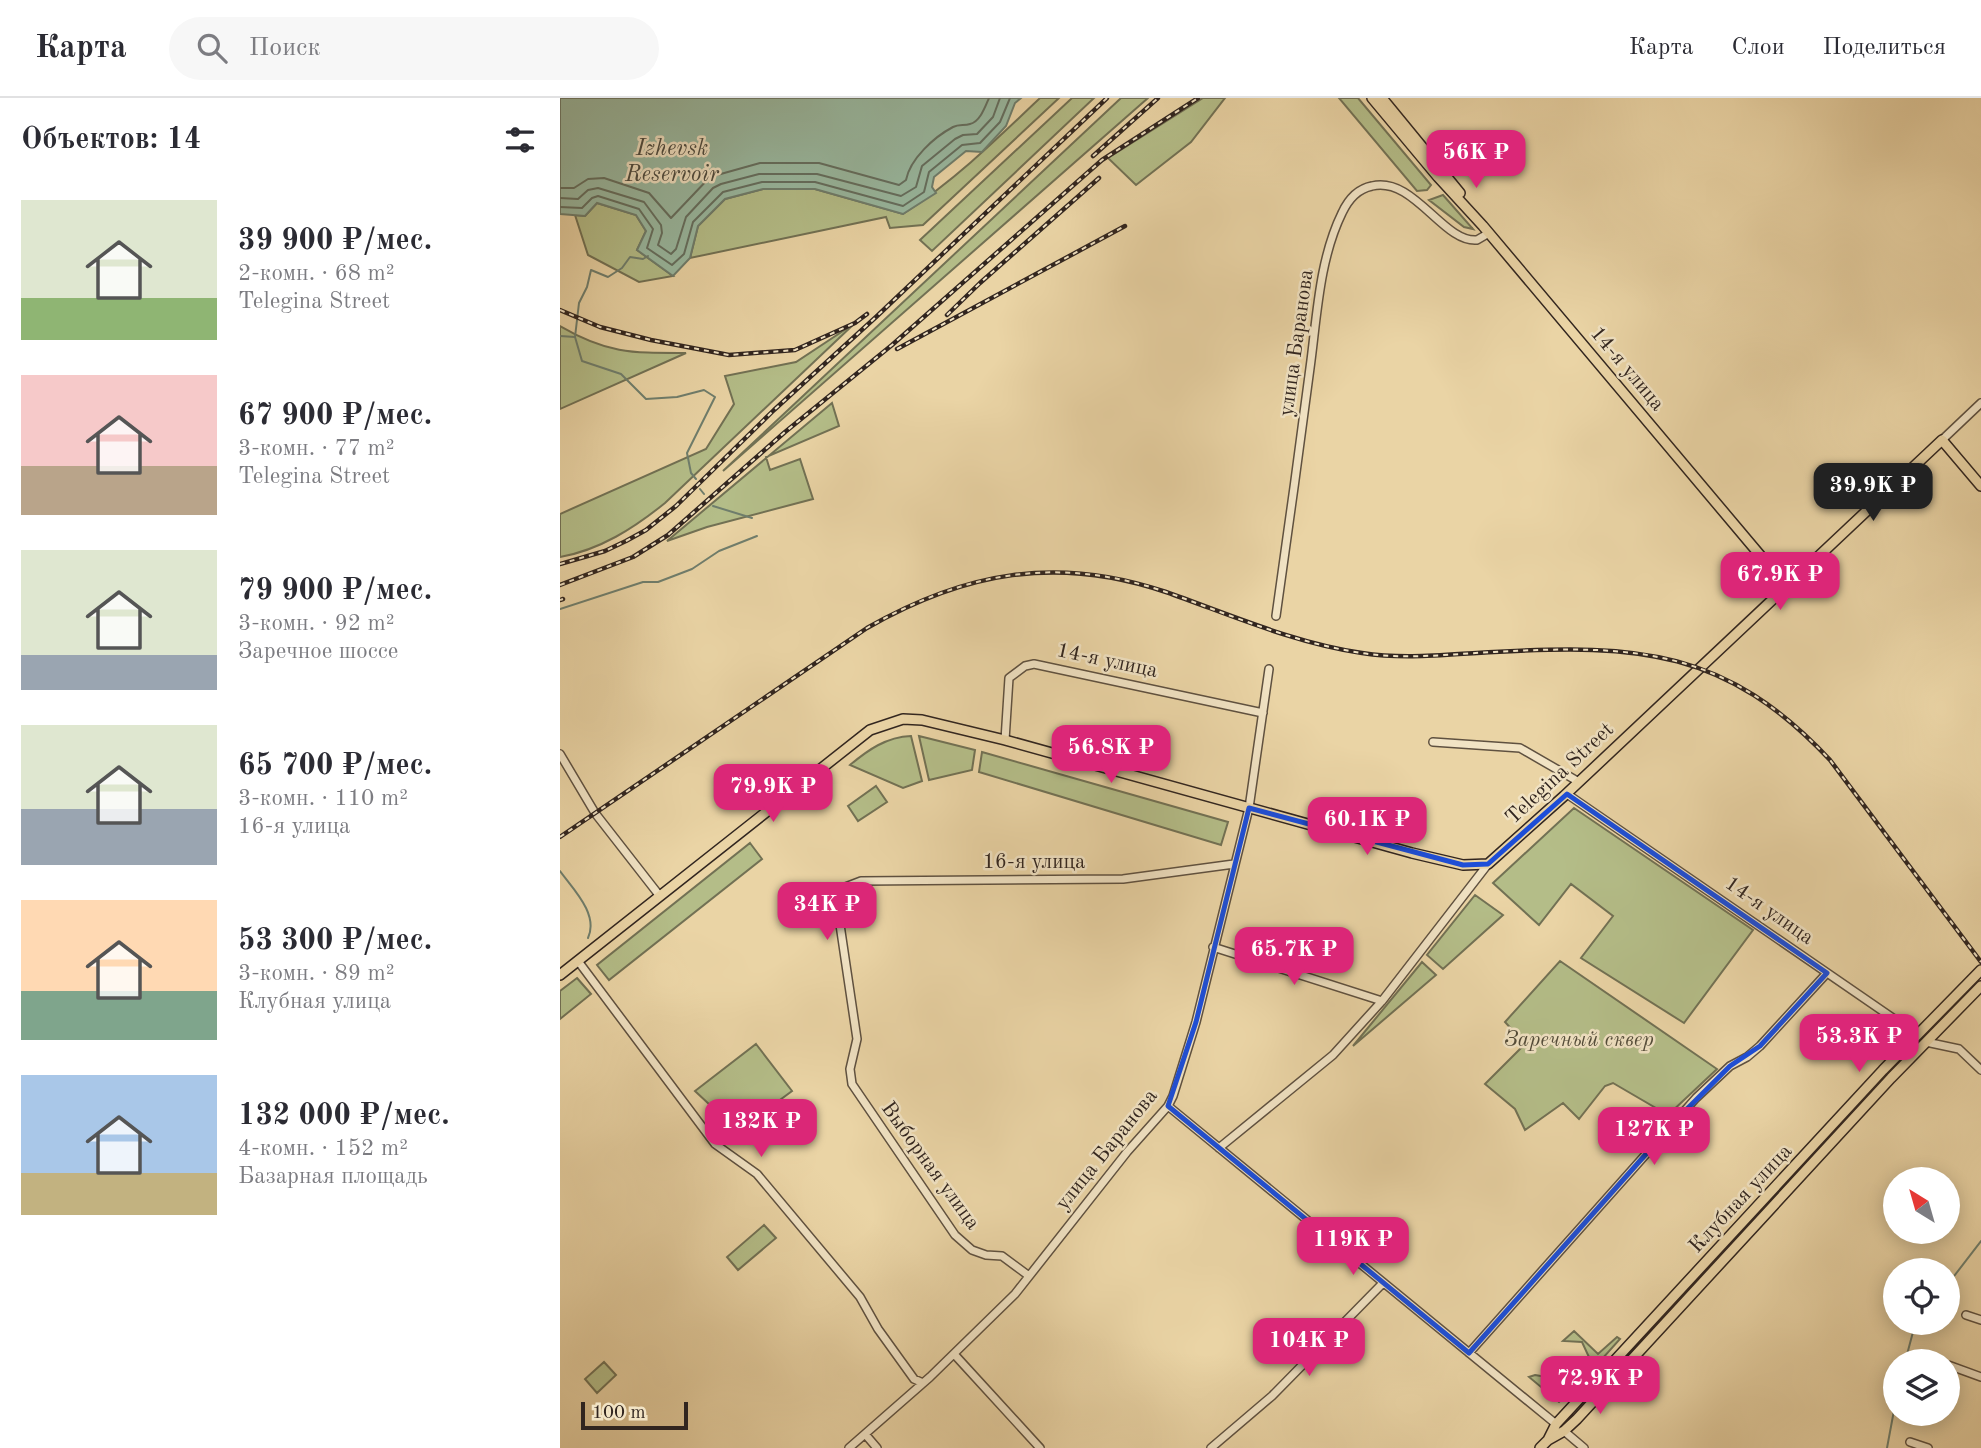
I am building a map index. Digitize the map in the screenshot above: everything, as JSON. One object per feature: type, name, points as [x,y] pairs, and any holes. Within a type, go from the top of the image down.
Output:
[{"type":"main road","points":[[1372,98],[1441,175]]},
{"type":"main road","points":[[1382,98],[1441,175]]},
{"type":"main road","name":"14-я улица","points":[[1441,175],[1786,586]]},
{"type":"main road","points":[[1942,440],[1981,486]]},
{"type":"main road","name":"Telegina Street","points":[[1488,864],[1567,794],[1942,440]]},
{"type":"main road","points":[[560,975],[870,730],[903,719],[940,723],[1005,740],[1366,841],[1463,865],[1488,864]]},
{"type":"main road","name":"Клубная улица","points":[[1548,1440],[1556,1424],[1916,1034],[1981,970]]},
{"type":"main road","name":"Клубная улица","points":[[1540,1448],[1564,1431],[1981,986]]},
{"type":"main road","points":[[1916,1034],[1926,1042]]},
{"type":"main road","points":[[1556,1424],[1564,1431]]},
{"type":"street","name":"улица Баранова","points":[[1276,615],[1298,469],[1321,280],[1342,212],[1357,192],[1375,185],[1386,185],[1414,199],[1460,236],[1477,240],[1486,229]]},
{"type":"street","points":[[1942,440],[1981,403]]},
{"type":"street","name":"14-я улица","points":[[1005,740],[1009,678],[1025,666],[1034,664],[1263,713]]},
{"type":"street","name":"улица Баранова","points":[[849,1448],[992,1318],[1029,1276],[1127,1152],[1168,1106],[1181,1072],[1249,808],[1269,669]]},
{"type":"street","points":[[1433,742],[1520,748],[1579,782]]},
{"type":"street","points":[[560,754],[595,813],[659,895]]},
{"type":"street","name":"14-я улица","points":[[1567,794],[1916,1034]]},
{"type":"street","name":"16-я улица","points":[[835,891],[860,881],[1123,879],[1234,864]]},
{"type":"street","name":"Telegina Street","points":[[1219,1148],[1333,1055],[1382,1001],[1488,864]]},
{"type":"street","name":"Выборная улица","points":[[835,891],[857,1039],[850,1069],[852,1084],[955,1235],[972,1250],[986,1255],[1002,1256],[1029,1276]]},
{"type":"street","points":[[1213,947],[1382,1001]]},
{"type":"street","points":[[578,961],[715,1144],[757,1174],[860,1297],[878,1329],[914,1379],[923,1383]]},
{"type":"street","points":[[1469,1353],[1679,1117],[1730,1066],[1748,1057],[1760,1046],[1827,972]]},
{"type":"street","points":[[1926,1042],[1959,1049],[1981,1070]]},
{"type":"street","points":[[1168,1106],[1556,1424]]},
{"type":"street","points":[[1212,1448],[1272,1396],[1383,1283]]},
{"type":"street","points":[[1966,1315],[1981,1320]]},
{"type":"street","points":[[954,1354],[1040,1448]]},
{"type":"street","points":[[1960,1369],[1981,1377]]},
{"type":"street","points":[[1564,1431],[1584,1448]]},
{"type":"street","points":[[865,1434],[877,1448]]},
{"type":"street","points":[[1910,1441],[1928,1448]]},
{"type":"highlighted area","points":[[1567,794],[1827,973],[1760,1046],[1730,1066],[1679,1117],[1469,1353],[1168,1106],[1196,1022],[1249,808],[1463,865],[1488,864]]},
{"type":"green space","points":[[1040,98],[1059,98],[923,225],[890,228],[886,217],[690,258],[698,226],[725,199],[763,189],[815,189],[903,214],[957,174]]},
{"type":"green space","points":[[1072,98],[1094,98],[932,251],[920,240]]},
{"type":"green space","points":[[1121,98],[1148,98],[723,471]]},
{"type":"green space","points":[[1203,98],[1225,98],[1191,142],[1136,185],[1108,158]]},
{"type":"green space","points":[[1339,98],[1358,98],[1431,185],[1427,190],[1417,191]]},
{"type":"green space","points":[[1443,195],[1473,229],[1464,227],[1429,200]]},
{"type":"green space","points":[[597,203],[636,215],[646,231],[637,250],[673,276],[639,282],[588,255],[575,215],[585,216]]},
{"type":"green space","points":[[855,323],[665,503],[616,537],[575,554],[560,557],[560,514],[706,449],[734,404],[725,376],[796,362]]},
{"type":"green space","points":[[560,326],[592,342],[621,350],[686,353],[560,409]]},
{"type":"green space","points":[[832,403],[839,426],[769,456]]},
{"type":"green space","points":[[766,458],[770,470],[800,459],[813,499],[707,527],[667,541]]},
{"type":"green space","points":[[911,736],[922,781],[903,788],[850,765],[878,745]]},
{"type":"green space","points":[[919,736],[975,750],[972,770],[929,780]]},
{"type":"green space","points":[[982,752],[1228,822],[1221,845],[979,772]]},
{"type":"green space","points":[[876,786],[887,802],[858,821],[848,806]]},
{"type":"green space","points":[[1574,808],[1753,930],[1684,1023],[1581,958],[1613,916],[1571,884],[1539,925],[1493,883]]},
{"type":"green space","points":[[750,843],[762,859],[609,980],[597,965]]},
{"type":"green space","points":[[1475,895],[1503,915],[1443,969],[1427,955]]},
{"type":"green space","name":"Заречный сквер","points":[[1560,961],[1717,1069],[1668,1115],[1613,1083],[1605,1086],[1579,1119],[1563,1103],[1525,1130],[1515,1109],[1485,1084],[1525,1044],[1505,1022]]},
{"type":"green space","points":[[1422,962],[1436,975],[1353,1046]]},
{"type":"green space","points":[[577,978],[591,994],[560,1019],[560,991]]},
{"type":"green space","points":[[756,1044],[792,1091],[769,1108],[771,1112],[741,1134],[695,1091]]},
{"type":"green space","points":[[764,1225],[776,1238],[738,1270],[727,1257]]},
{"type":"green space","points":[[1574,1331],[1598,1354],[1617,1337],[1620,1339],[1594,1368],[1582,1342],[1563,1341]]},
{"type":"green space","points":[[604,1362],[616,1375],[597,1393],[585,1379]]},
{"type":"green space","points":[[1535,1375],[1575,1382],[1585,1377],[1559,1402],[1529,1377]]},
{"type":"water","name":"Izhevsk Reservoir","points":[[560,98],[1021,98],[1015,103],[1006,126],[982,152],[966,151],[934,177],[932,187],[936,193],[903,214],[815,189],[763,189],[725,199],[698,226],[690,258],[673,276],[637,250],[646,231],[636,215],[597,203],[585,216],[560,214]]},
{"type":"waterway","points":[[560,336],[575,337],[579,303],[591,270],[608,277],[622,268],[630,257],[643,259],[648,256]]},
{"type":"waterway","points":[[575,337],[582,361],[621,374],[646,399],[677,397],[704,390],[715,397],[687,453],[691,473],[696,479]]},
{"type":"waterway","points":[[700,489],[704,494]]},
{"type":"waterway","points":[[713,506],[752,518]]},
{"type":"waterway","points":[[560,609],[643,582],[658,582],[692,569],[719,551],[757,536]]},
{"type":"waterway","points":[[560,871],[587,911],[590,920],[588,938]]},
{"type":"waterway","points":[[1960,1268],[1981,1241]]},
{"type":"waterway","points":[[1908,1349],[1912,1335]]},
{"type":"waterway","points":[[1887,1448],[1891,1426]]},
{"type":"railway","points":[[560,564],[605,551],[626,541],[646,530],[676,506],[774,410],[1107,98]]},
{"type":"railway","points":[[1093,156],[1158,98]]},
{"type":"railway","points":[[560,585],[633,557],[668,535],[785,432],[892,345],[1102,160],[1198,98]]},
{"type":"railway","points":[[947,315],[1099,178]]},
{"type":"railway","points":[[897,349],[1125,226]]},
{"type":"railway","points":[[560,310],[600,327],[729,355],[795,350],[855,323],[867,314]]},
{"type":"railway","points":[[560,837],[867,628],[904,609],[976,582],[1012,575],[1049,572],[1087,574],[1166,592],[1287,635],[1362,653],[1412,656],[1593,650],[1636,653],[1677,661],[1716,675],[1754,695],[1792,723],[1830,760],[1981,962]]}]
